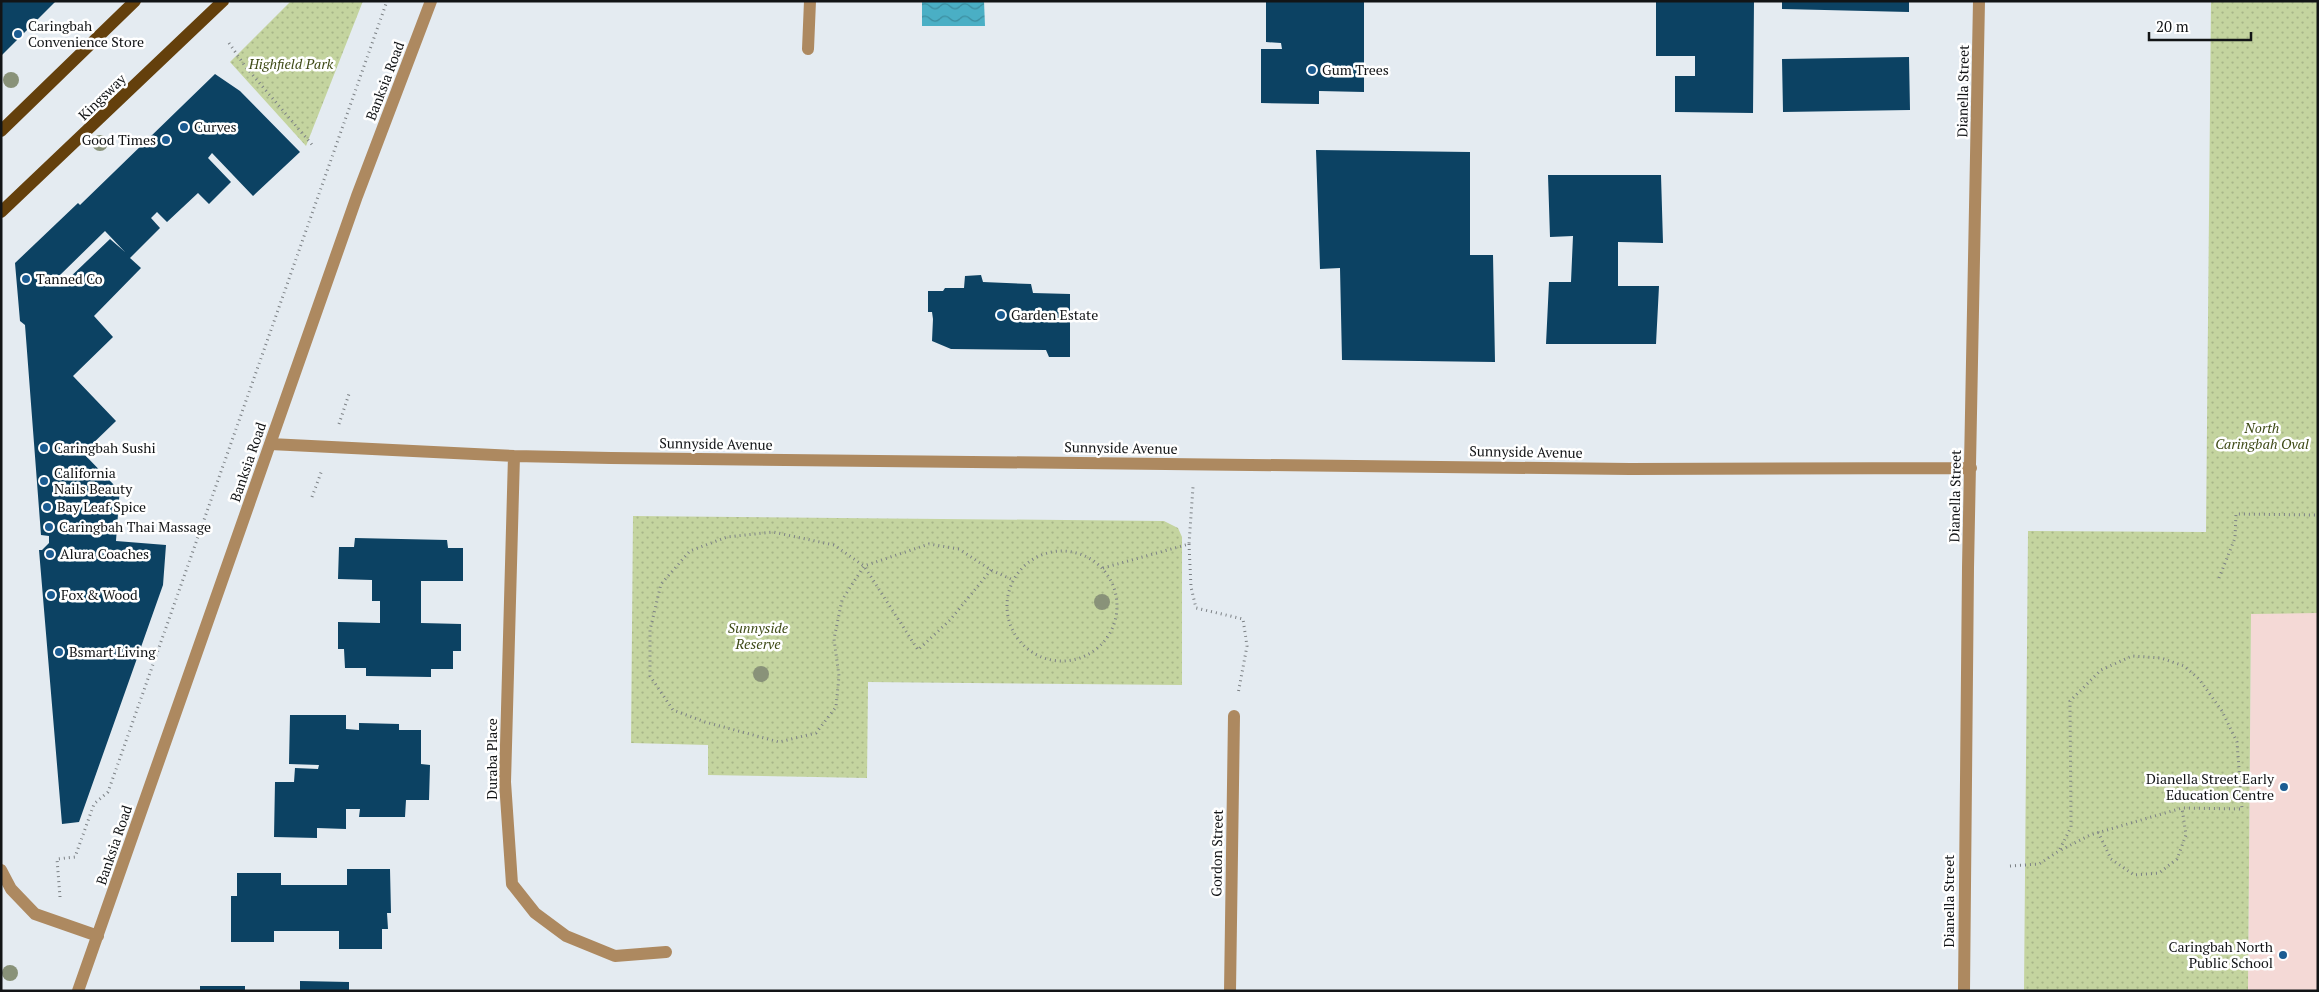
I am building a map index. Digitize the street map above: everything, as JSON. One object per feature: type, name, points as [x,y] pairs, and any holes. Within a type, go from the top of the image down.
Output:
[{"type":"main road","points":[[1,131],[135,1]]},
{"type":"main road","name":"Kingsway","points":[[1,212],[223,1]]},
{"type":"street","name":"Banksia Road","points":[[78,991],[357,196],[432,1]]},
{"type":"street","points":[[808,49],[810,1]]},
{"type":"street","name":"Dianella Street","points":[[1964,991],[1979,1]]},
{"type":"street","name":"Sunnyside Avenue","points":[[270,444],[514,456],[1630,468],[1971,468]]},
{"type":"street","name":"Duraba Place","points":[[514,456],[505,782],[512,884],[535,913],[566,936],[615,956],[666,952]]},
{"type":"street","name":"Gordon Street","points":[[1230,991],[1234,716]]},
{"type":"street","points":[[1,870],[11,889],[35,914],[98,936]]},
{"type":"path","points":[[62,923],[57,859],[75,857],[94,804],[108,792],[387,1]]},
{"type":"path","points":[[229,43],[245,66],[314,147]]},
{"type":"path","points":[[1193,464],[1192,524],[1189,544],[1191,587],[1196,608],[1243,618],[1247,646],[1234,716]]},
{"type":"path","points":[[2219,578],[2235,538],[2236,514],[2318,515]]},
{"type":"path","points":[[991,570],[950,620],[918,650],[864,566],[834,545],[773,532],[727,537],[690,551],[661,584],[650,630],[650,676],[673,710],[705,722],[779,742],[816,733],[836,707],[840,676],[834,639],[842,600],[864,566],[929,544],[959,549],[991,570],[1013,580]]},
{"type":"path","points":[[1103,568],[1189,544]]},
{"type":"path","points":[[1054,551],[1072,551],[1088,557],[1103,568],[1112,582],[1118,598],[1117,616],[1112,632],[1101,646],[1087,656],[1070,662],[1053,661],[1036,656],[1022,645],[1013,631],[1007,614],[1008,596],[1013,580],[1024,566],[1038,556],[1054,551]]},
{"type":"path","points":[[2010,866],[2039,864],[2059,851],[2098,832],[2182,808],[2242,809],[2237,742],[2222,711],[2199,679],[2184,666],[2160,658],[2132,656],[2101,670],[2070,701],[2070,827],[2059,851]]},
{"type":"path","points":[[2098,832],[2111,859],[2134,875],[2159,873],[2177,859],[2186,835],[2182,808]]},
{"type":"shaded area","name":"Dianella Street Early Education Centre","points":[[2251,613],[2318,613],[2318,991],[2248,991]]},
{"type":"green space","name":"Highfield Park","points":[[291,1],[363,1],[306,146],[230,62]]},
{"type":"green space","name":"North Caringbah Oval","points":[[2211,1],[2318,1],[2318,613],[2251,614],[2248,991],[2024,991],[2028,531],[2206,532]]},
{"type":"green space","name":"Sunnyside Reserve","points":[[633,516],[1164,521],[1178,528],[1182,537],[1182,685],[868,682],[867,778],[708,775],[708,745],[631,743]]},
{"type":"water","points":[[922,1],[984,1],[985,26],[922,26]]},
{"type":"building","points":[[1,1],[56,1],[1,56]]},
{"type":"building","name":"Gum Trees","points":[[1266,1],[1364,1],[1364,92],[1319,91],[1319,104],[1261,103],[1261,49],[1282,49],[1281,43],[1266,42]]},
{"type":"building","points":[[1656,1],[1754,1],[1753,113],[1675,112],[1675,76],[1695,76],[1695,56],[1656,56]]},
{"type":"building","points":[[1782,1],[1909,1],[1909,12],[1782,9]]},
{"type":"building","points":[[1909,57],[1910,110],[1783,112],[1782,59]]},
{"type":"building","points":[[215,74],[240,91],[300,152],[253,196],[212,153],[208,158],[231,182],[209,204],[198,193],[167,222],[157,212],[151,218],[160,228],[130,258],[141,268],[94,316],[113,337],[73,376],[116,421],[83,453],[115,486],[120,487],[116,541],[166,545],[163,585],[79,822],[62,824],[39,550],[42,550],[49,543],[49,536],[41,535],[25,325],[20,321],[15,263],[78,203],[80,205]],"holes":[[[105,231],[125,252],[110,239],[64,283],[58,277]]]},
{"type":"building","points":[[1316,150],[1470,152],[1470,255],[1493,255],[1495,362],[1342,360],[1340,268],[1320,269]]},
{"type":"building","points":[[1548,175],[1661,175],[1663,243],[1618,242],[1618,286],[1659,286],[1656,344],[1546,344],[1549,282],[1571,282],[1573,236],[1550,237]]},
{"type":"building","name":"Garden Estate","points":[[981,275],[983,282],[1031,284],[1033,293],[1070,294],[1070,357],[1049,357],[1046,350],[951,349],[932,341],[933,319],[932,312],[928,312],[928,291],[943,291],[945,288],[964,288],[965,276]]},
{"type":"building","points":[[355,538],[447,540],[448,548],[463,548],[463,581],[421,581],[421,623],[461,624],[461,651],[453,651],[453,669],[431,669],[431,677],[366,676],[366,668],[345,668],[344,649],[338,649],[338,622],[380,623],[380,601],[372,601],[372,580],[338,579],[339,547],[354,547]]},
{"type":"building","points":[[290,715],[346,715],[346,729],[359,730],[359,723],[399,724],[399,730],[421,730],[421,764],[430,765],[429,800],[406,800],[405,817],[359,817],[360,809],[346,809],[346,829],[317,828],[317,838],[274,837],[275,782],[294,782],[295,768],[318,769],[319,765],[289,764]]},
{"type":"building","points":[[347,869],[390,869],[391,913],[387,913],[388,929],[382,929],[382,949],[339,949],[339,931],[274,931],[274,942],[231,942],[231,896],[237,896],[237,873],[281,873],[281,885],[347,885]]},
{"type":"building","points":[[300,981],[349,982],[349,991],[300,991]]},
{"type":"building","points":[[200,986],[245,986],[245,991],[200,991]]},
{"type":"place","name":"Caringbah Convenience Store","points":[[18,34]]},
{"type":"place","name":"Gum Trees","points":[[1312,70]]},
{"type":"place","name":"Curves","points":[[184,127]]},
{"type":"place","name":"Good Times","points":[[166,140]]},
{"type":"place","name":"Tanned Co","points":[[26,279]]},
{"type":"place","name":"Garden Estate","points":[[1001,315]]},
{"type":"place","name":"Caringbah Sushi","points":[[44,448]]},
{"type":"place","name":"California Nails Beauty","points":[[44,481]]},
{"type":"place","name":"Bay Leaf Spice","points":[[47,507]]},
{"type":"place","name":"Caringbah Thai Massage","points":[[49,527]]},
{"type":"place","name":"Alura Coaches","points":[[50,554]]},
{"type":"place","name":"Fox & Wood","points":[[51,595]]},
{"type":"place","name":"Bsmart Living","points":[[59,652]]},
{"type":"place","name":"Dianella Street Early Education Centre","points":[[2284,787]]},
{"type":"place","name":"Caringbah North Public School","points":[[2283,955]]}]
